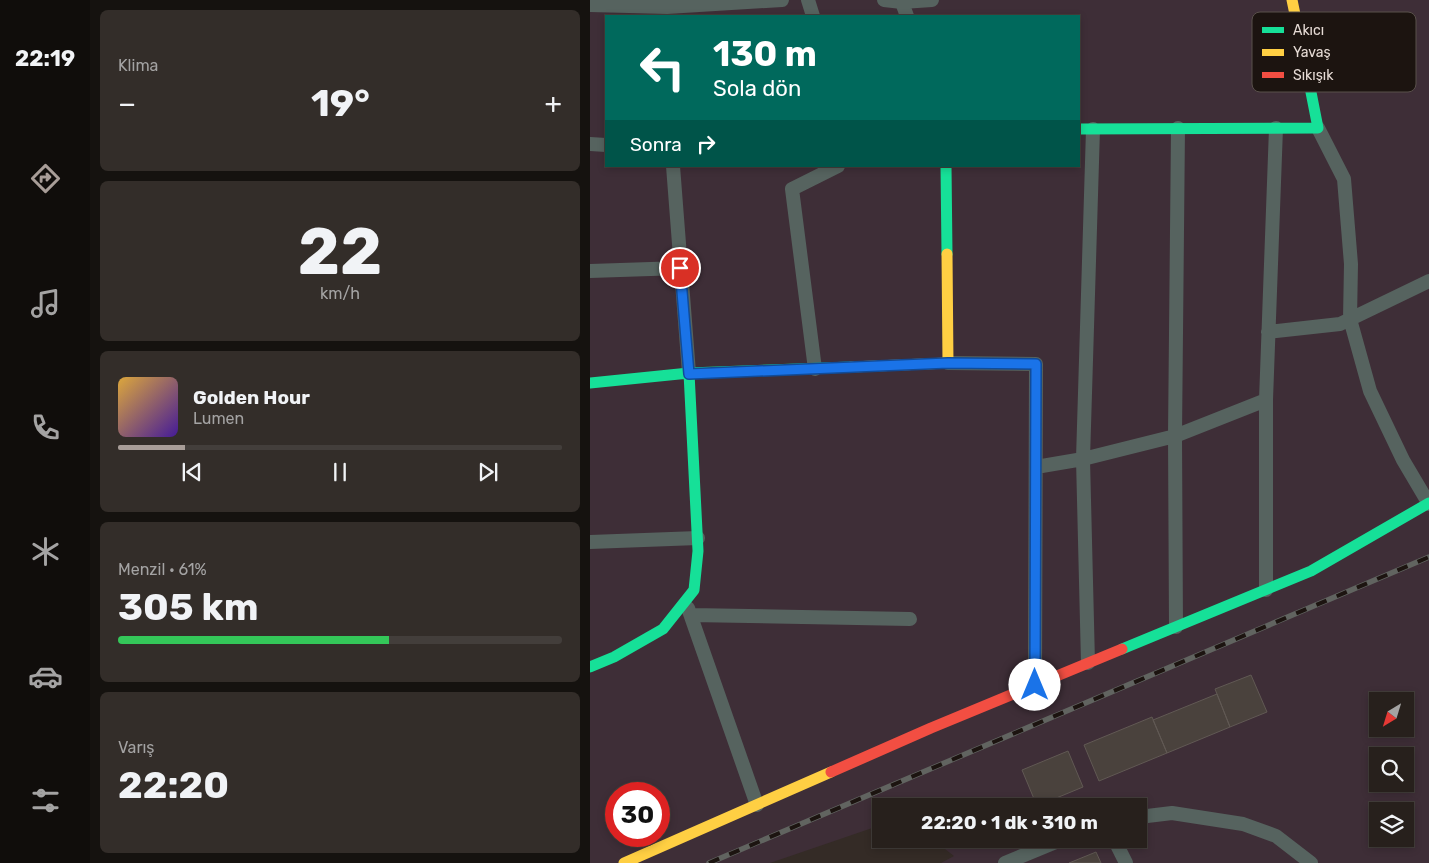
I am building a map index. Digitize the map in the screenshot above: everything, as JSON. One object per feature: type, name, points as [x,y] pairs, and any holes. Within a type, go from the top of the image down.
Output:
[{"type":"street","points":[[590,5],[667,8],[782,0]]},
{"type":"street","points":[[808,0],[812,15]]},
{"type":"street","points":[[884,0],[932,0]]},
{"type":"street","points":[[901,1],[906,15]]},
{"type":"street","points":[[624,863],[923,732],[1311,571],[1429,504],[1403,460],[1370,390],[1350,319],[1351,264],[1344,179],[1318,128],[1311,92]]},
{"type":"street","points":[[1176,627],[1175,436],[1178,128]]},
{"type":"street","points":[[1266,590],[1266,400],[1276,128]]},
{"type":"street","points":[[1080,129],[1318,128]]},
{"type":"street","points":[[1088,663],[1083,459],[1094,129]]},
{"type":"street","points":[[590,144],[605,145]]},
{"type":"street","points":[[590,667],[614,657],[663,629],[694,590],[698,538],[689,374],[673,167]]},
{"type":"street","points":[[815,369],[792,189],[836,167]]},
{"type":"street","points":[[946,167],[948,363]]},
{"type":"street","points":[[590,270],[680,268]]},
{"type":"street","points":[[1268,332],[1340,324],[1429,281]]},
{"type":"street","points":[[590,383],[689,374],[948,363],[1036,364],[1035,685]]},
{"type":"street","points":[[1036,467],[1083,459],[1175,436],[1266,400]]},
{"type":"street","points":[[590,542],[698,538]]},
{"type":"street","points":[[686,600],[757,805]]},
{"type":"street","points":[[691,615],[910,619]]},
{"type":"street","points":[[1147,816],[1172,813],[1243,824],[1276,836],[1310,863]]},
{"type":"street","points":[[1005,863],[1041,848]]},
{"type":"street","points":[[1118,848],[1126,863]]},
{"type":"shaded area","points":[[590,0],[1429,0],[1429,863],[941,863],[954,856],[944,848],[1147,848],[1147,798],[872,798],[872,828],[770,863],[590,863]]},
{"type":"building","points":[[1251,675],[1267,712],[1230,727],[1215,689]]},
{"type":"building","points":[[1217,694],[1230,727],[1167,753],[1153,720]]},
{"type":"building","points":[[1152,717],[1167,753],[1099,781],[1084,745]]},
{"type":"building","points":[[1068,751],[1083,787],[1056,798],[1034,798],[1022,770]]},
{"type":"building","points":[[1096,852],[1101,863],[1069,863]]},
{"type":"railway","points":[[709,863],[1429,557]]},
{"type":"traffic: fast","points":[[1080,129],[1318,128],[1311,92]]},
{"type":"traffic: fast","points":[[946,167],[947,254]]},
{"type":"traffic: fast","points":[[590,383],[689,373],[851,367]]},
{"type":"traffic: fast","points":[[590,667],[614,657],[663,629],[694,590],[698,551],[689,373]]},
{"type":"traffic: fast","points":[[1122,649],[1311,571],[1429,503]]},
{"type":"traffic: slow","points":[[1292,0],[1294,12]]},
{"type":"traffic: slow","points":[[851,367],[948,363],[947,254]]},
{"type":"traffic: slow","points":[[624,863],[831,772]]},
{"type":"traffic: jam","points":[[831,772],[931,728],[1122,649]]},
{"type":"route","points":[[680,268],[689,374],[948,363],[1036,364],[1035,685]]}]
